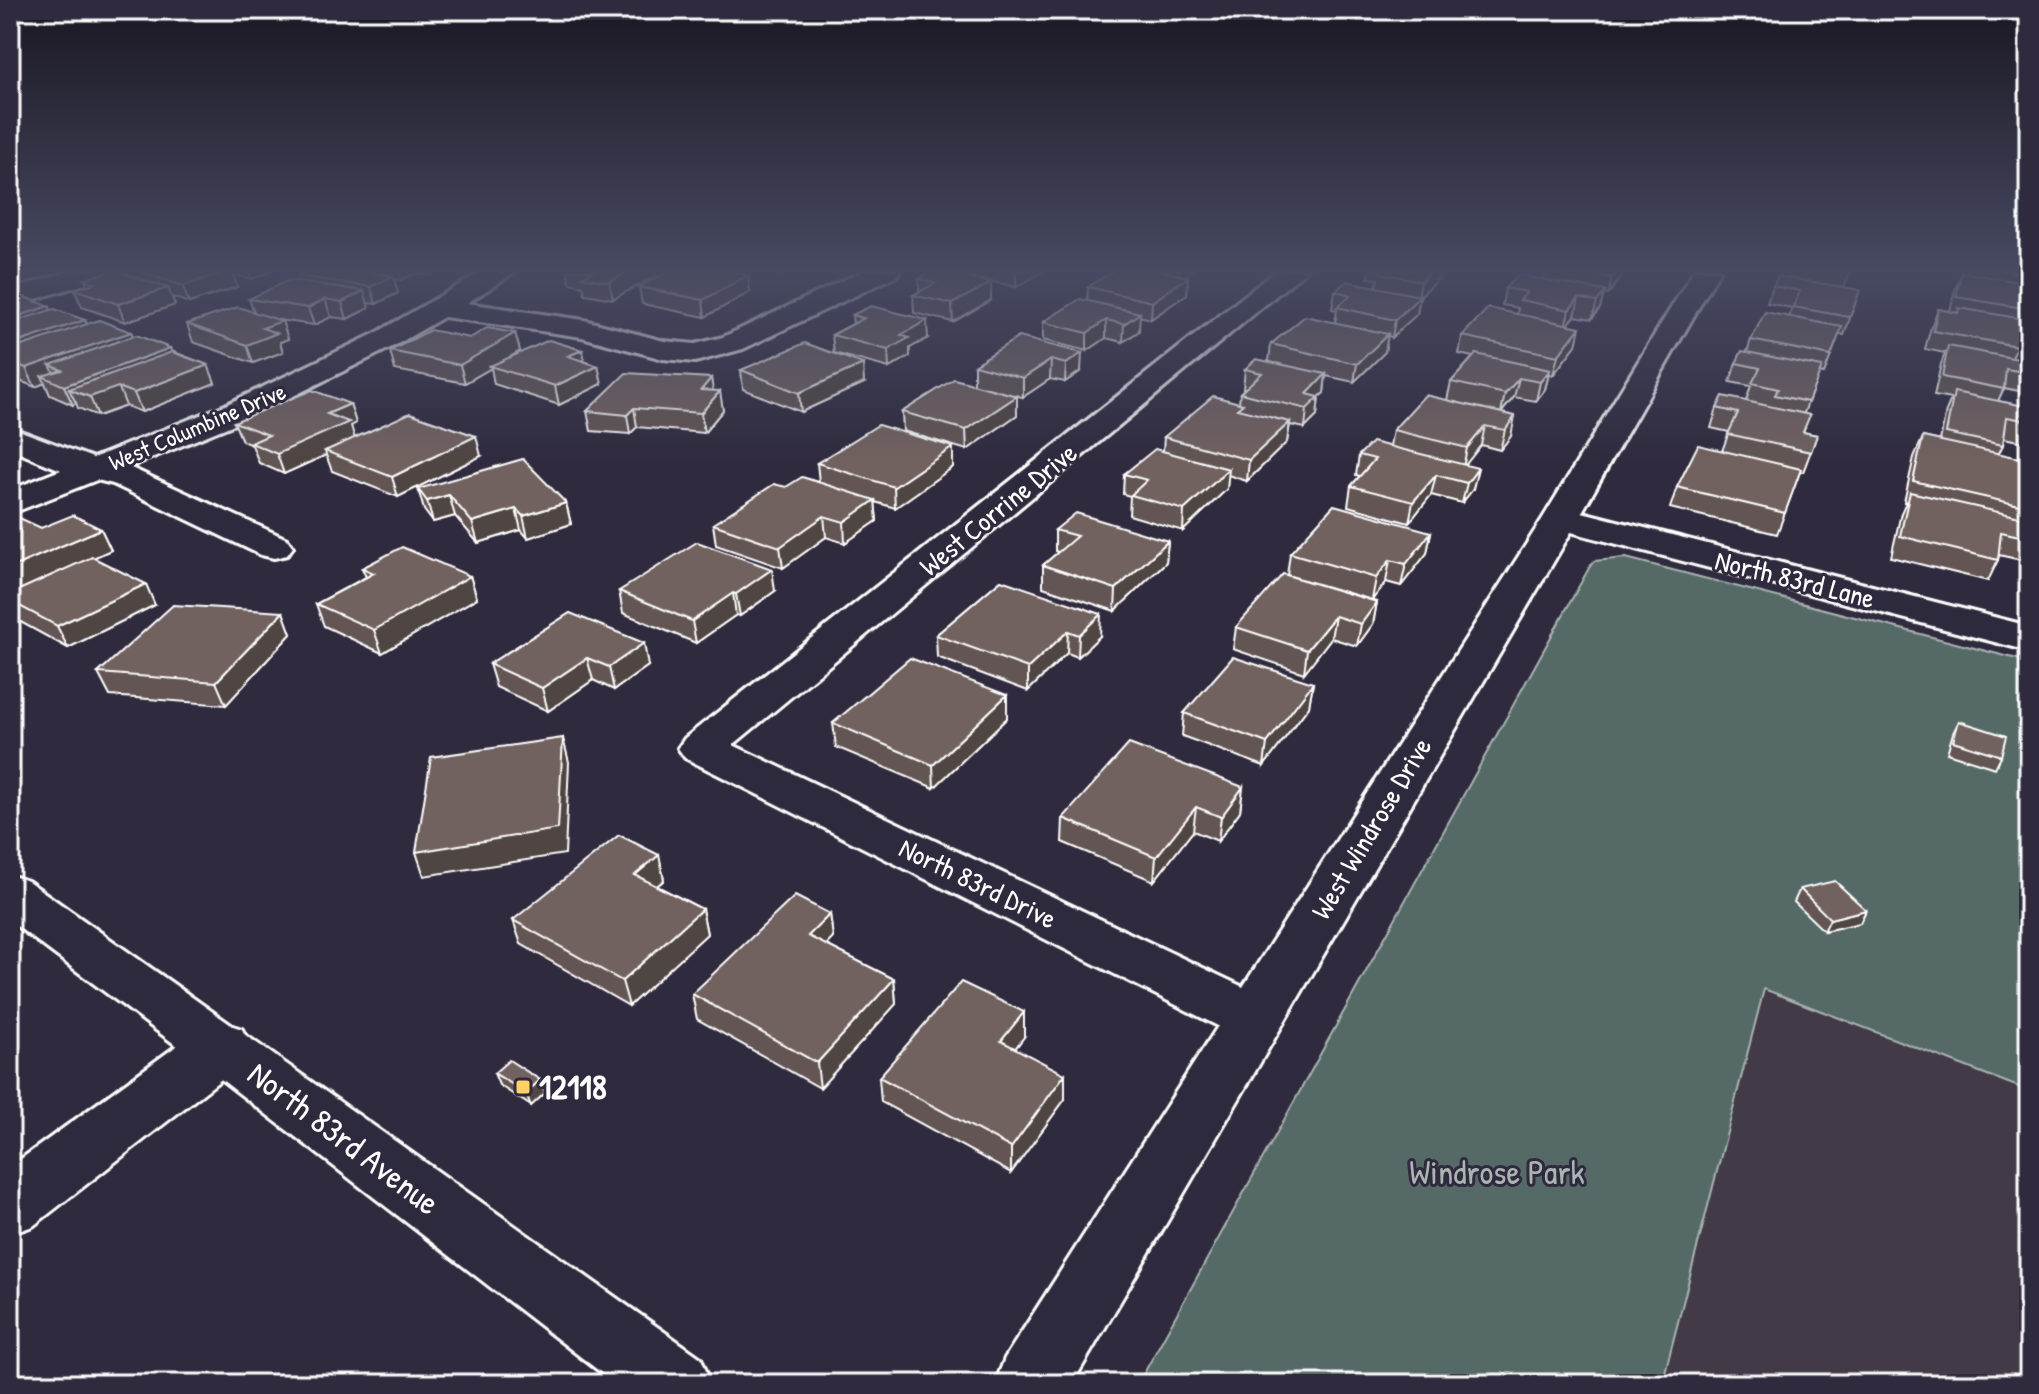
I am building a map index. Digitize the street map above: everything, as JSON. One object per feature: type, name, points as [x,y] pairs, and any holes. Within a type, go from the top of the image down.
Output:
[{"type":"street","name":"West Columbine Drive","points":[[10,503],[236,412],[393,335]]},
{"type":"street","points":[[607,335],[663,350],[695,353],[751,335]]},
{"type":"street","name":"West Corrine Drive","points":[[701,748],[1213,335]]},
{"type":"street","name":"West Windrose Drive","points":[[1031,1384],[1561,518],[1669,335]]},
{"type":"street","points":[[10,437],[56,458],[125,477],[274,547]]},
{"type":"street","name":"North 83rd Lane","points":[[1561,518],[2029,639]]},
{"type":"street","name":"North 83rd Drive","points":[[701,748],[1255,1018]]},
{"type":"street","name":"North 83rd Avenue","points":[[10,894],[221,1046],[675,1384]]},
{"type":"street","points":[[10,1205],[221,1046]]},
{"type":"shaded area","points":[[1764,989],[2029,1091],[2029,1384],[1662,1384]]},
{"type":"green space","name":"Windrose Park","points":[[1626,558],[2029,662],[2029,1091],[1764,989],[1662,1384],[1138,1384],[1589,568],[1594,561]]},
{"type":"building","points":[[10,335],[40,335],[10,345]]},
{"type":"building","points":[[54,335],[122,335],[26,368],[10,362],[10,350]]},
{"type":"building","points":[[136,335],[170,348],[64,386],[42,376],[62,370],[50,365]]},
{"type":"building","points":[[219,335],[272,335],[247,345]]},
{"type":"building","points":[[420,335],[470,338],[475,335],[511,335],[460,365],[390,351]]},
{"type":"building","points":[[832,335],[901,335],[909,338],[888,350]]},
{"type":"building","points":[[1282,335],[1387,335],[1357,364],[1271,344]]},
{"type":"building","points":[[1463,335],[1574,335],[1558,356]]},
{"type":"building","points":[[1753,335],[1839,335],[1831,356],[1751,340]]},
{"type":"building","points":[[1956,335],[2018,335],[2017,346]]},
{"type":"building","points":[[1019,337],[1082,353],[1066,364],[1051,360],[1023,378],[974,365]]},
{"type":"building","points":[[549,340],[582,350],[568,356],[598,366],[555,386],[490,366]]},
{"type":"building","points":[[805,343],[863,364],[799,393],[741,370]]},
{"type":"building","points":[[1948,346],[2029,361],[2029,373],[2006,369],[2004,389],[1942,377]]},
{"type":"building","points":[[1742,351],[1822,367],[1808,402],[1775,395],[1778,389],[1752,383],[1760,368],[1736,363]]},
{"type":"building","points":[[172,352],[208,365],[134,393],[118,387],[90,397],[69,389]]},
{"type":"building","points":[[1476,354],[1550,370],[1540,382],[1519,378],[1505,394],[1451,382]]},
{"type":"building","points":[[1256,359],[1326,374],[1307,394],[1319,397],[1307,409],[1240,393],[1262,373],[1245,369]]},
{"type":"building","points":[[626,373],[711,378],[701,390],[720,391],[701,413],[634,408],[627,415],[587,411]]},
{"type":"building","points":[[954,379],[1017,396],[966,430],[902,412]]},
{"type":"building","points":[[312,390],[350,404],[327,414],[349,422],[277,454],[251,443],[269,435],[234,422]]},
{"type":"building","points":[[1954,392],[2029,407],[2029,421],[2007,417],[2003,445],[1946,433]]},
{"type":"building","points":[[1425,395],[1515,416],[1505,430],[1485,426],[1467,448],[1393,430]]},
{"type":"building","points":[[1213,396],[1243,404],[1237,409],[1290,422],[1249,460],[1164,437]]},
{"type":"building","points":[[1723,396],[1810,415],[1803,432],[1817,435],[1811,452],[1728,434],[1738,413],[1717,408]]},
{"type":"building","points":[[410,413],[476,436],[392,477],[325,451]]},
{"type":"building","points":[[878,425],[953,447],[894,487],[817,463]]},
{"type":"building","points":[[1923,437],[2029,460],[2028,507],[1913,481]]},
{"type":"building","points":[[1372,442],[1478,468],[1467,483],[1436,475],[1413,502],[1351,486],[1375,459],[1359,455]]},
{"type":"building","points":[[1698,445],[1801,469],[1785,513],[1677,487]]},
{"type":"building","points":[[1155,449],[1229,469],[1184,510],[1131,495],[1147,480],[1124,474]]},
{"type":"building","points":[[523,459],[566,503],[523,516],[516,509],[472,522],[449,495],[427,501],[418,489]]},
{"type":"building","points":[[802,477],[875,500],[844,522],[824,516],[780,547],[713,524],[774,484],[786,487]]},
{"type":"building","points":[[1910,492],[2029,519],[2029,538],[2001,532],[1998,560],[1900,536]]},
{"type":"building","points":[[1334,505],[1431,532],[1406,564],[1390,560],[1376,578],[1290,553]]},
{"type":"building","points":[[1076,513],[1168,541],[1116,589],[1043,565],[1077,536],[1055,530]]},
{"type":"building","points":[[73,515],[101,529],[10,568],[10,516],[41,528]]},
{"type":"building","points":[[697,542],[772,569],[692,621],[619,591]]},
{"type":"building","points":[[402,547],[470,576],[374,630],[316,604],[374,573],[362,568]]},
{"type":"building","points":[[92,557],[146,584],[57,626],[10,601],[10,594]]},
{"type":"building","points":[[1283,574],[1377,602],[1361,624],[1335,616],[1307,650],[1236,627]]},
{"type":"building","points":[[1001,580],[1101,614],[1079,635],[1068,631],[1028,668],[936,635]]},
{"type":"building","points":[[173,605],[283,612],[216,682],[98,673]]},
{"type":"building","points":[[570,613],[644,643],[609,667],[587,658],[542,688],[489,664]]},
{"type":"building","points":[[1233,657],[1313,683],[1267,743],[1184,713]]},
{"type":"building","points":[[910,658],[1007,695],[933,765],[833,723]]},
{"type":"building","points":[[1959,721],[2006,736],[2001,756],[1953,741]]},
{"type":"building","points":[[563,738],[558,829],[416,852],[431,757]]},
{"type":"building","points":[[1129,744],[1243,787],[1221,817],[1196,807],[1156,857],[1063,818]]},
{"type":"building","points":[[619,835],[659,855],[635,875],[702,909],[622,981],[513,920]]},
{"type":"building","points":[[1835,881],[1866,910],[1830,919],[1800,889]]},
{"type":"building","points":[[795,896],[830,914],[808,936],[894,979],[817,1063],[692,994]]},
{"type":"building","points":[[961,982],[1024,1012],[1001,1041],[1065,1074],[1011,1148],[879,1077]]},
{"type":"building","points":[[509,1060],[540,1080],[526,1093],[494,1073]]},
{"type":"place","name":"12118","points":[[523,1087]]}]
